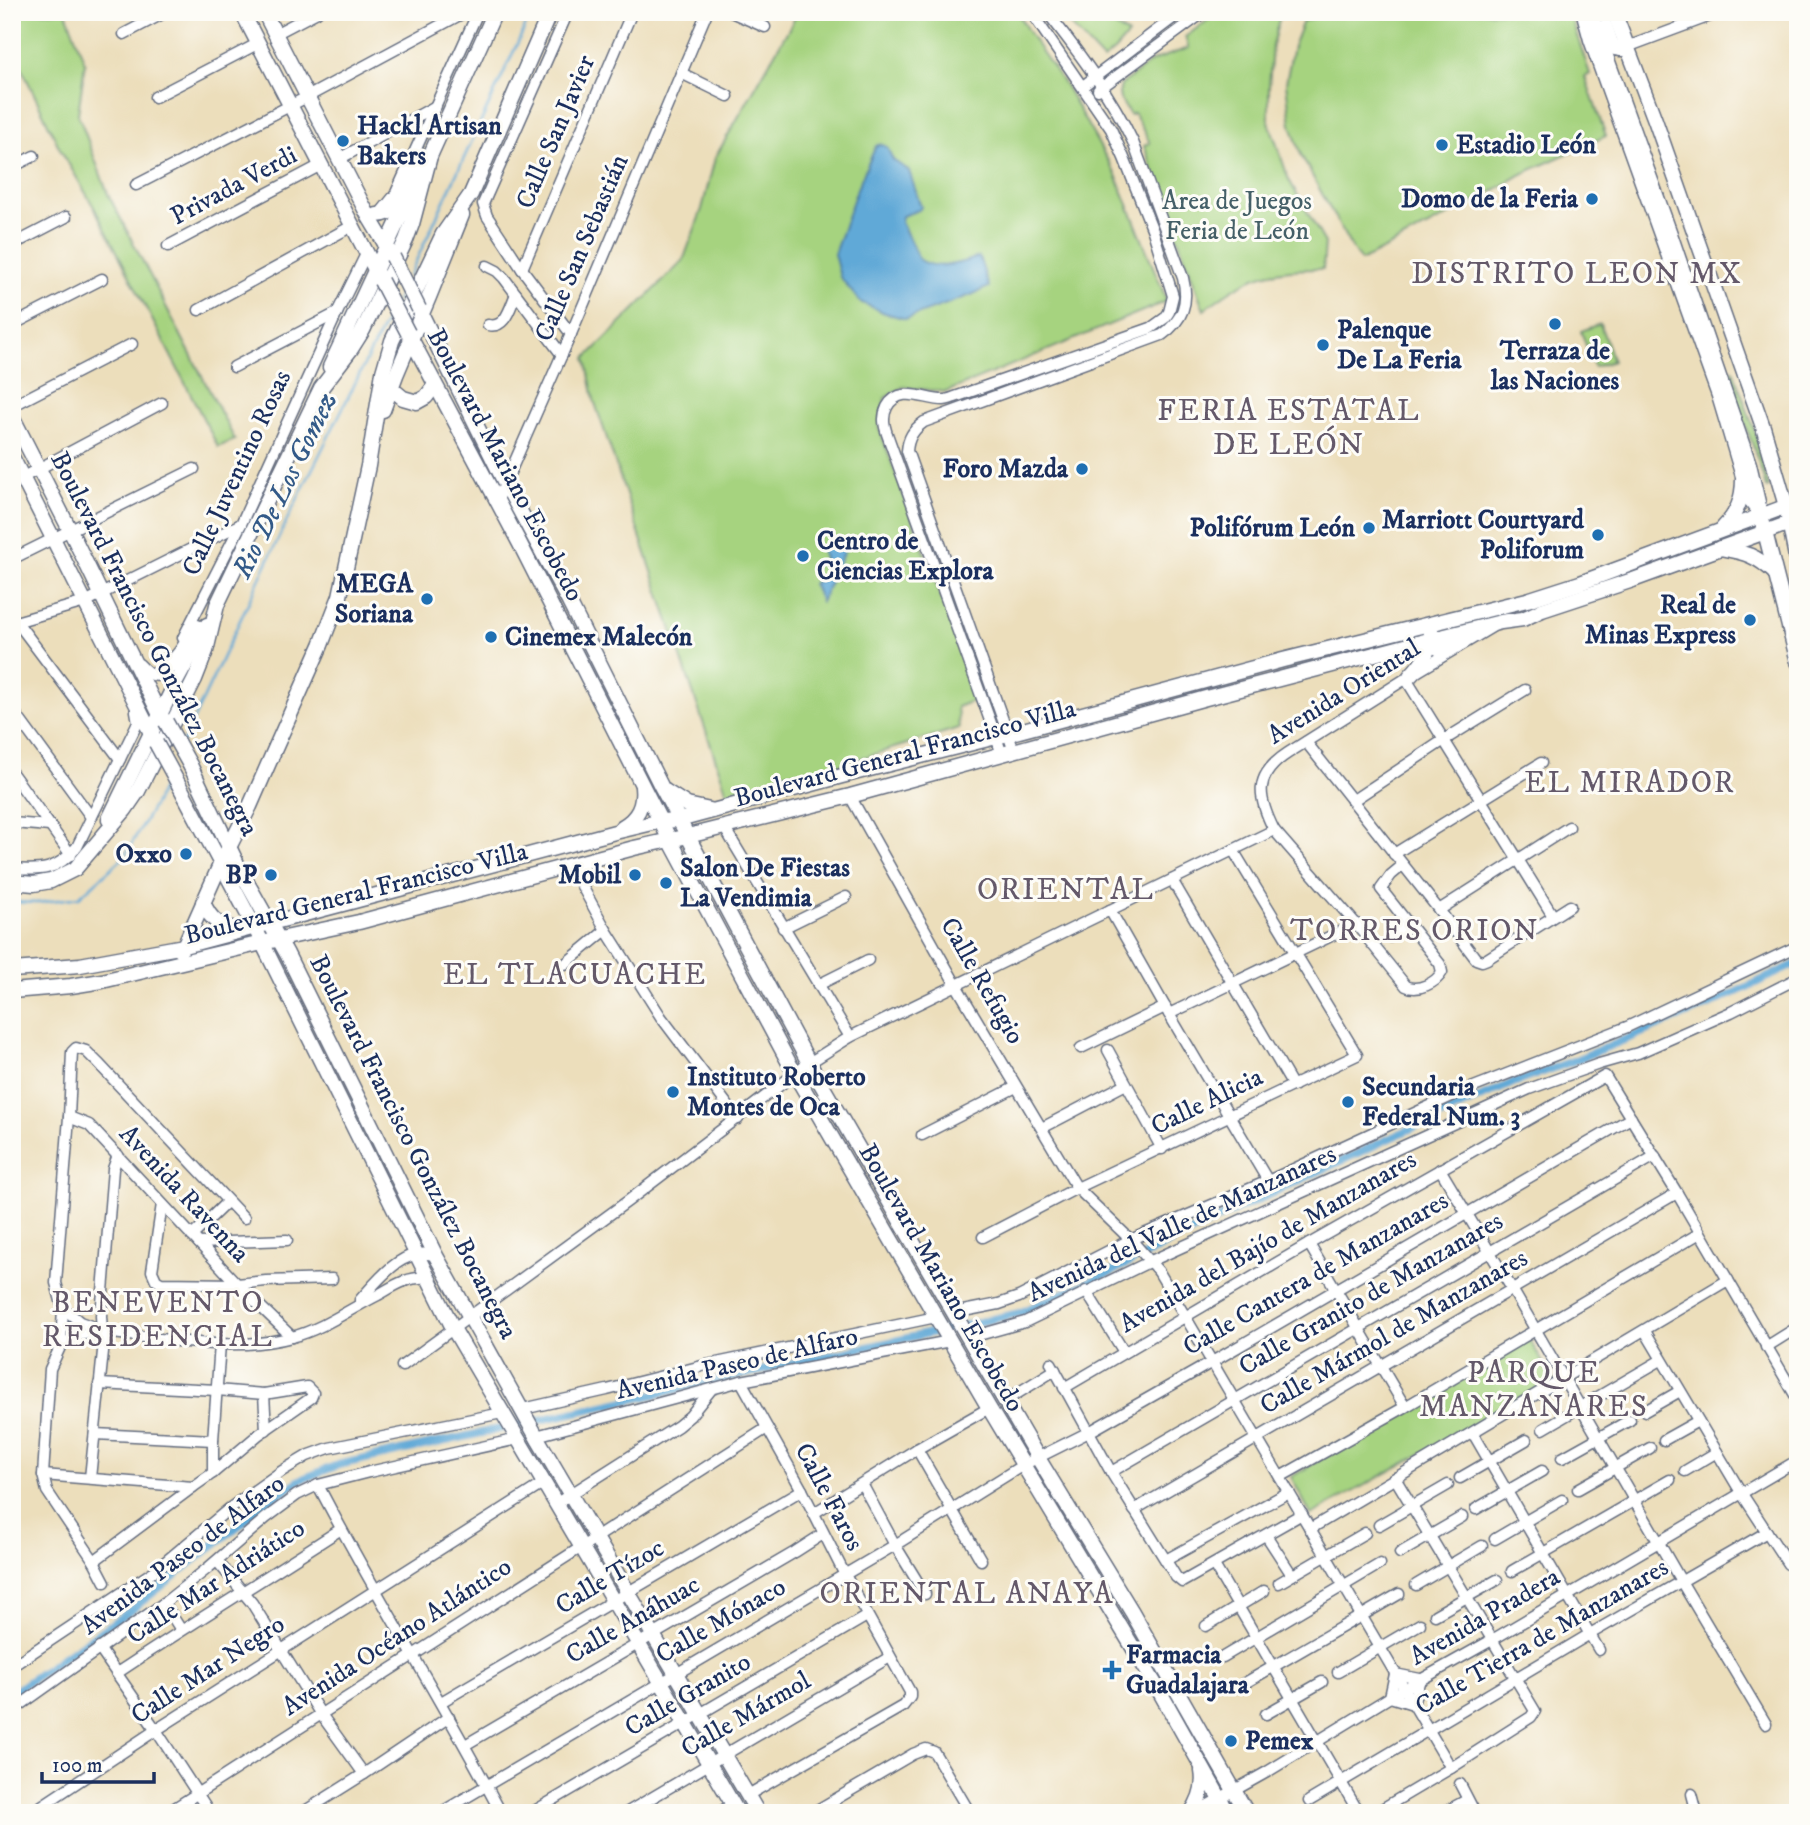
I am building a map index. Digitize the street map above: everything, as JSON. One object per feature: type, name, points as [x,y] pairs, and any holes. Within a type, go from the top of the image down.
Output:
[{"type":"main road","name":"Boulevard Mariano Escobedo","points":[[242,12],[366,254],[520,544],[670,840],[795,1074],[1228,1813]]},
{"type":"main road","name":"Boulevard Mariano Escobedo","points":[[264,12],[361,201],[373,216],[390,252],[424,307],[434,336],[505,483],[662,788],[809,1063],[1247,1813]]},
{"type":"main road","points":[[90,853],[154,738],[175,684],[217,606],[321,388],[390,252],[405,204],[430,156],[495,12]]},
{"type":"main road","points":[[368,466],[409,336],[477,199],[524,70],[550,12]]},
{"type":"main road","points":[[524,70],[559,12]]},
{"type":"main road","points":[[1590,12],[1749,464],[1775,573],[1792,620],[1798,662]]},
{"type":"main road","points":[[1600,12],[1611,43],[1615,48],[1627,47]]},
{"type":"main road","points":[[1614,12],[1717,294],[1781,484],[1798,493]]},
{"type":"main road","points":[[373,216],[394,210],[416,168],[430,156]]},
{"type":"main road","points":[[321,388],[363,330],[406,240],[430,156]]},
{"type":"main road","points":[[331,185],[348,176]]},
{"type":"main road","points":[[122,977],[171,958],[184,946],[228,847],[250,806],[332,620],[347,571],[383,372],[393,341],[443,234],[477,199]]},
{"type":"main road","points":[[352,226],[361,216],[361,201]]},
{"type":"main road","points":[[412,365],[423,367],[432,379],[426,397],[417,402],[403,398],[393,381],[405,367],[412,365]]},
{"type":"main road","name":"Boulevard Francisco González Bocanegra","points":[[12,416],[163,719],[190,765],[228,847],[262,943],[454,1330],[736,1809]]},
{"type":"main road","name":"Boulevard Francisco González Bocanegra","points":[[12,457],[18,480],[53,539],[220,864],[256,927],[278,939],[287,954],[436,1256],[535,1433],[758,1813]]},
{"type":"main road","points":[[1773,463],[1792,504],[1798,567]]},
{"type":"main road","points":[[1720,531],[1733,517],[1740,504],[1743,479]]},
{"type":"main road","name":"Boulevard General Francisco Villa","points":[[12,970],[80,965],[184,946],[615,832],[661,821],[679,820],[1166,691],[1527,600],[1792,504]]},
{"type":"main road","points":[[1431,640],[1435,647],[1446,649],[1478,628],[1523,619],[1793,522]]},
{"type":"main road","points":[[520,544],[531,542],[538,545]]},
{"type":"main road","points":[[1718,548],[1756,558],[1775,573]]},
{"type":"main road","points":[[1523,619],[1527,600]]},
{"type":"main road","points":[[168,668],[200,623],[217,606]]},
{"type":"main road","points":[[12,882],[34,884],[51,881],[75,869],[125,810],[138,791],[202,664],[217,606]]},
{"type":"main road","points":[[1408,678],[1422,663],[1433,627],[1461,615]]},
{"type":"main road","name":"Boulevard General Francisco Villa","points":[[12,990],[86,984],[122,977],[359,922],[647,845],[850,796],[1206,698],[1431,640]]},
{"type":"main road","points":[[146,685],[161,689],[175,684]]},
{"type":"main road","points":[[121,798],[119,780],[138,745],[141,733],[138,722]]},
{"type":"main road","points":[[615,832],[633,820],[639,811],[643,793],[641,781]]},
{"type":"main road","points":[[662,788],[687,805],[712,810]]},
{"type":"main road","points":[[647,845],[669,853],[684,864]]},
{"type":"main road","points":[[203,902],[213,919],[227,928],[256,927]]},
{"type":"main road","points":[[287,954],[297,935]]},
{"type":"main road","points":[[1192,1813],[1204,1786],[1200,1763]]},
{"type":"main road","points":[[12,1807],[17,1813]]},
{"type":"street","points":[[124,34],[166,12]]},
{"type":"street","points":[[275,34],[317,12]]},
{"type":"street","points":[[136,185],[465,12]]},
{"type":"street","points":[[373,216],[385,209],[395,195],[478,12]]},
{"type":"street","points":[[568,12],[477,199],[522,269],[571,334]]},
{"type":"street","name":"Calle San Javier","points":[[522,269],[632,12]]},
{"type":"street","name":"Calle San Sebastián","points":[[497,502],[707,12]]},
{"type":"street","points":[[731,12],[765,27]]},
{"type":"street","points":[[1008,753],[943,592],[884,424],[884,416],[891,402],[900,396],[907,394],[945,400],[1151,328],[1165,318],[1173,296],[1153,231],[1111,129],[1031,12]]},
{"type":"street","points":[[1001,736],[955,587],[907,452],[909,437],[924,422],[1162,335],[1179,320],[1186,299],[1166,228],[1124,122],[1047,12]]},
{"type":"street","points":[[1083,86],[1181,12]]},
{"type":"street","points":[[1090,96],[1203,12]]},
{"type":"street","points":[[1583,12],[1589,40],[1717,396],[1748,500],[1761,516]]},
{"type":"street","points":[[1627,47],[1721,12]]},
{"type":"street","points":[[155,97],[259,43]]},
{"type":"street","points":[[681,73],[729,96]]},
{"type":"street","points":[[339,159],[436,106]]},
{"type":"street","points":[[12,167],[34,156]]},
{"type":"street","name":"Privada Verdi","points":[[169,246],[321,166]]},
{"type":"street","points":[[12,245],[66,216]]},
{"type":"street","points":[[199,310],[352,226]]},
{"type":"street","name":"Calle Juventino Rosas","points":[[168,668],[241,523],[366,254]]},
{"type":"street","points":[[487,266],[501,274],[562,355]]},
{"type":"street","points":[[12,325],[102,279]]},
{"type":"street","points":[[488,326],[502,323],[516,294]]},
{"type":"street","points":[[234,367],[337,313]]},
{"type":"street","points":[[12,407],[132,344]]},
{"type":"street","points":[[18,480],[162,403]]},
{"type":"street","points":[[12,559],[194,469]]},
{"type":"street","points":[[120,759],[15,622],[85,602],[241,523]]},
{"type":"street","points":[[943,592],[955,587]]},
{"type":"street","name":"Avenida Oriental","points":[[1274,830],[1261,795],[1262,780],[1268,769],[1279,759],[1501,622]]},
{"type":"street","points":[[132,657],[152,676],[158,676],[168,668]]},
{"type":"street","name":"Boulevard Francisco González Bocanegra","points":[[116,661],[116,675],[138,716],[138,722]]},
{"type":"street","points":[[1408,678],[1553,916]]},
{"type":"street","points":[[1352,801],[1525,690]]},
{"type":"street","points":[[12,709],[91,817]]},
{"type":"street","points":[[12,869],[49,869],[71,855],[138,722]]},
{"type":"street","points":[[1306,742],[1476,959],[1486,959],[1570,906]]},
{"type":"street","points":[[1395,854],[1541,764]]},
{"type":"street","points":[[13,776],[71,855]]},
{"type":"street","name":"Calle Refugio","points":[[850,796],[956,985],[1077,1188],[1150,1260],[1451,1768]]},
{"type":"street","points":[[12,823],[50,826]]},
{"type":"street","points":[[724,827],[850,1037]]},
{"type":"street","points":[[1439,909],[1569,827]]},
{"type":"street","points":[[402,1366],[738,1119],[809,1063],[850,1037],[1274,830],[1406,986],[1418,989],[1438,978],[1442,972],[1440,964],[1381,889],[1391,875],[1404,865]]},
{"type":"street","points":[[1233,850],[1296,954]]},
{"type":"street","points":[[570,866],[606,930],[661,1017],[738,1119]]},
{"type":"street","points":[[1172,880],[1293,1086]]},
{"type":"street","points":[[783,928],[846,897]]},
{"type":"street","points":[[1111,910],[1268,1181]]},
{"type":"street","points":[[1390,937],[1408,923]]},
{"type":"street","points":[[1081,1048],[1233,984],[1356,924]]},
{"type":"street","points":[[565,964],[606,930]]},
{"type":"street","points":[[955,1316],[1019,1297],[1132,1241],[1456,1094],[1584,1046],[1798,946]]},
{"type":"street","name":"Calle Alicia","points":[[983,1237],[1077,1188],[1357,1055],[1296,954]]},
{"type":"street","points":[[818,985],[867,960]]},
{"type":"street","name":"Avenida del Valle de Manzanares","points":[[967,1335],[1025,1322],[1150,1260],[1529,1089],[1639,1053],[1731,1012],[1798,978]]},
{"type":"street","points":[[105,1582],[47,1491],[43,1475],[50,1369],[61,1345],[63,1308],[56,1283],[72,1052],[76,1048],[86,1051],[244,1219]]},
{"type":"street","points":[[1108,1050],[1162,1149]]},
{"type":"street","name":"Avenida del Bajío de Manzanares","points":[[1064,1388],[1308,1244],[1605,1076],[1631,1118]]},
{"type":"street","points":[[1042,1128],[1126,1084]]},
{"type":"street","points":[[922,1135],[1016,1087]]},
{"type":"street","name":"Avenida Ravenna","points":[[69,1117],[89,1125],[237,1284],[292,1337]]},
{"type":"street","points":[[1631,1118],[1798,1400]]},
{"type":"street","name":"Calle Cantera de Manzanares","points":[[1023,1465],[1089,1432],[1212,1362],[1631,1118]]},
{"type":"street","points":[[90,1478],[104,1331],[101,1316],[113,1168],[118,1155]]},
{"type":"street","name":"Calle Granito de Manzanares","points":[[1111,1472],[1655,1156]]},
{"type":"street","points":[[1440,1169],[1766,1724]]},
{"type":"street","name":"Calle Mármol de Manzanares","points":[[1134,1510],[1677,1193]]},
{"type":"street","points":[[196,1239],[227,1202]]},
{"type":"street","points":[[162,1204],[152,1271],[156,1280],[165,1284],[237,1284],[332,1279]]},
{"type":"street","points":[[1280,1477],[1405,1407],[1700,1233]]},
{"type":"street","points":[[196,1239],[287,1240]]},
{"type":"street","points":[[1308,1244],[1405,1407]]},
{"type":"street","points":[[353,1307],[394,1266],[408,1256],[424,1252],[436,1256]]},
{"type":"street","points":[[63,1308],[80,1322],[104,1331],[186,1341],[249,1343],[292,1337],[324,1325],[405,1280],[427,1278]]},
{"type":"street","points":[[1310,1528],[1728,1280]]},
{"type":"street","points":[[1086,1291],[1124,1352]]},
{"type":"street","points":[[524,1412],[702,1366],[937,1319]]},
{"type":"street","points":[[1766,1347],[1798,1327]]},
{"type":"street","points":[[61,1345],[79,1335],[104,1331]]},
{"type":"street","points":[[1645,1331],[1742,1494],[1788,1564]]},
{"type":"street","name":"Avenida Paseo de Alfaro","points":[[535,1433],[710,1391],[741,1381],[949,1339]]},
{"type":"street","points":[[213,1473],[220,1343]]},
{"type":"street","points":[[1543,1429],[1661,1360]]},
{"type":"street","points":[[1004,1401],[1053,1367],[1111,1472],[1176,1577],[1182,1582],[1302,1514]]},
{"type":"street","name":"Calle Faros","points":[[741,1381],[910,1692],[910,1697],[903,1706],[748,1795]]},
{"type":"street","points":[[94,1561],[213,1473],[313,1393],[307,1387],[264,1394],[99,1384]]},
{"type":"street","points":[[557,1503],[678,1426],[690,1416],[710,1391]]},
{"type":"street","points":[[1646,1411],[1680,1391]]},
{"type":"street","points":[[264,1394],[266,1430]]},
{"type":"street","points":[[814,1513],[989,1408]]},
{"type":"street","points":[[12,1666],[153,1572],[230,1508],[307,1456],[329,1448],[504,1416]]},
{"type":"street","points":[[1562,1458],[1630,1420]]},
{"type":"street","points":[[1664,1440],[1698,1421]]},
{"type":"street","name":"Avenida Océano Atlántico","points":[[167,1813],[766,1427]]},
{"type":"street","points":[[1474,1433],[1600,1650]]},
{"type":"street","points":[[95,1434],[213,1440]]},
{"type":"street","name":"Avenida Paseo de Alfaro","points":[[12,1711],[164,1603],[297,1495],[318,1485],[517,1436]]},
{"type":"street","points":[[1460,1478],[1526,1440]]},
{"type":"street","points":[[1578,1489],[1650,1448]]},
{"type":"street","points":[[917,1449],[981,1560]]},
{"type":"street","points":[[1685,1471],[1717,1452]]},
{"type":"street","name":"Avenida Pradera","points":[[1192,1813],[1798,1460]]},
{"type":"street","name":"Calle Mónaco","points":[[440,1813],[845,1575],[1023,1465]]},
{"type":"street","points":[[1476,1509],[1542,1471]]},
{"type":"street","points":[[43,1475],[193,1487]]},
{"type":"street","points":[[1375,1813],[1531,1717],[1535,1711],[1395,1478]]},
{"type":"street","points":[[1512,1571],[1670,1480]]},
{"type":"street","name":"Calle Mar Negro","points":[[31,1813],[156,1730],[544,1483]]},
{"type":"street","points":[[862,1484],[925,1594]]},
{"type":"street","points":[[318,1485],[502,1813]]},
{"type":"street","points":[[1379,1525],[1448,1485]]},
{"type":"street","name":"Calle Tízoc","points":[[440,1702],[802,1490]]},
{"type":"street","points":[[1166,1560],[1289,1492]]},
{"type":"street","points":[[1495,1539],[1562,1500]]},
{"type":"street","points":[[1400,1553],[1462,1517]]},
{"type":"street","name":"Calle Mar Adriático","points":[[117,1673],[341,1529]]},
{"type":"street","name":"Calle Tierra de Manzanares","points":[[1309,1801],[1767,1532]]},
{"type":"street","points":[[1279,1583],[1365,1533]]},
{"type":"street","name":"Calle Anáhuac","points":[[465,1745],[823,1534]]},
{"type":"street","points":[[1266,1535],[1292,1575]]},
{"type":"street","points":[[1416,1585],[1482,1546]]},
{"type":"street","points":[[217,1561],[251,1603],[320,1713],[364,1774]]},
{"type":"street","points":[[1223,1657],[1380,1564]]},
{"type":"street","points":[[1214,1566],[1359,1813]]},
{"type":"street","points":[[1435,1615],[1497,1580]]},
{"type":"street","points":[[1206,1626],[1264,1591]]},
{"type":"street","points":[[1238,1687],[1399,1594]]},
{"type":"street","points":[[164,1603],[181,1630]]},
{"type":"street","name":"Calle Granito","points":[[531,1813],[867,1616]]},
{"type":"street","points":[[1338,1672],[1420,1624]]},
{"type":"street","points":[[99,1648],[210,1813]]},
{"type":"street","name":"Calle Mármol","points":[[626,1813],[890,1657]]},
{"type":"street","points":[[1395,1674],[1420,1679],[1413,1704],[1390,1697],[1395,1674]]},
{"type":"street","points":[[1266,1714],[1322,1682]]},
{"type":"street","points":[[302,1813],[449,1717]]},
{"type":"street","points":[[812,1813],[926,1749],[937,1757],[970,1813]]},
{"type":"street","points":[[1460,1784],[1475,1813]]},
{"type":"street","points":[[1692,1794],[1697,1813]]},
{"type":"street","points":[[1443,1813],[1467,1800]]},
{"type":"street","points":[[719,1813],[736,1809]]},
{"type":"green space","points":[[12,12],[66,12],[85,63],[78,114],[108,194],[235,440],[218,447],[95,209],[60,149],[12,45]]},
{"type":"green space","name":"Centro de Ciencias Explora","points":[[802,12],[1017,12],[1065,85],[1116,175],[1167,301],[946,392],[903,387],[885,398],[879,428],[978,699],[957,707],[959,728],[729,799],[594,400],[586,358],[683,261],[702,209],[715,158],[796,16]]},
{"type":"green space","points":[[1058,12],[1094,12],[1128,35],[1103,60]]},
{"type":"green space","name":"Area de Juegos Feria de León","points":[[1219,12],[1281,12],[1272,46],[1269,122],[1289,180],[1325,243],[1323,269],[1287,270],[1259,276],[1233,289],[1204,310],[1144,146],[1150,143],[1134,113],[1130,115],[1119,94],[1121,85],[1152,61],[1189,48],[1185,37]]},
{"type":"green space","name":"Estadio León","points":[[1315,12],[1569,12],[1590,74],[1585,77],[1606,136],[1522,174],[1361,261],[1301,155],[1291,125],[1286,83],[1293,46],[1303,21],[1316,17]]},
{"type":"green space","points":[[1600,324],[1613,361],[1594,367],[1581,331]]},
{"type":"green space","points":[[1733,370],[1756,435],[1769,487],[1766,488],[1727,373]]},
{"type":"green space","name":"PARQUE MANZANARES","points":[[1528,1338],[1554,1380],[1311,1515],[1291,1477]]},
{"type":"water","points":[[880,144],[887,147],[893,160],[909,171],[921,207],[902,216],[901,222],[919,259],[940,266],[979,257],[989,287],[906,319],[860,302],[840,277],[834,254],[858,186],[876,146]]},
{"type":"water","points":[[850,538],[821,602],[813,583],[829,576],[821,549]]},
{"type":"waterway","name":"Rio De Los Gomez","points":[[409,276],[532,12]]},
{"type":"waterway","name":"Rio De Los Gomez","points":[[396,301],[403,288]]},
{"type":"waterway","name":"Rio De Los Gomez","points":[[183,742],[288,518],[390,313]]},
{"type":"waterway","name":"Rio De Los Gomez","points":[[12,902],[37,903],[79,897],[124,857],[167,777]]},
{"type":"waterway","points":[[12,1693],[127,1613],[300,1480],[338,1465],[1020,1313],[1388,1139],[1513,1083],[1711,1004],[1798,963]]},
{"type":"place","name":"Hackl Artisan Bakers","points":[[343,141]]},
{"type":"place","name":"Estadio León","points":[[1442,145]]},
{"type":"place","name":"Domo de la Feria","points":[[1592,199]]},
{"type":"place","name":"Terraza de las Naciones","points":[[1555,324]]},
{"type":"place","name":"Palenque De La Feria","points":[[1323,345]]},
{"type":"place","name":"Foro Mazda","points":[[1082,469]]},
{"type":"place","name":"Polifórum León","points":[[1369,528]]},
{"type":"place","name":"Marriott Courtyard Poliforum","points":[[1598,535]]},
{"type":"place","name":"Centro de Ciencias Explora","points":[[803,556]]},
{"type":"place","name":"MEGA Soriana","points":[[427,599]]},
{"type":"place","name":"Real de Minas Express","points":[[1750,620]]},
{"type":"place","name":"Cinemex Malecón","points":[[491,637]]},
{"type":"place","name":"Oxxo","points":[[186,854]]},
{"type":"place","name":"BP","points":[[271,875]]},
{"type":"place","name":"Mobil","points":[[635,875]]},
{"type":"place","name":"Salon De Fiestas La Vendimia","points":[[666,883]]},
{"type":"place","name":"Instituto Roberto Montes de Oca","points":[[673,1092]]},
{"type":"place","name":"Secundaria Federal Num. 3","points":[[1348,1102]]},
{"type":"place","name":"Farmacia Guadalajara","points":[[1112,1670]]},
{"type":"place","name":"Pemex","points":[[1231,1741]]},
{"type":"district","name":"DISTRITO LEON MX","points":[[1577,274]]},
{"type":"district","name":"FERIA ESTATAL DE LEÓN","points":[[1289,428]]},
{"type":"district","name":"EL MIRADOR","points":[[1630,783]]},
{"type":"district","name":"ORIENTAL","points":[[1066,890]]},
{"type":"district","name":"TORRES ORION","points":[[1415,931]]},
{"type":"district","name":"EL TLACUACHE","points":[[575,975]]},
{"type":"district","name":"BENEVENTO RESIDENCIAL","points":[[158,1320]]},
{"type":"district","name":"PARQUE MANZANARES","points":[[1534,1390]]},
{"type":"district","name":"ORIENTAL ANAYA","points":[[967,1594]]}]
